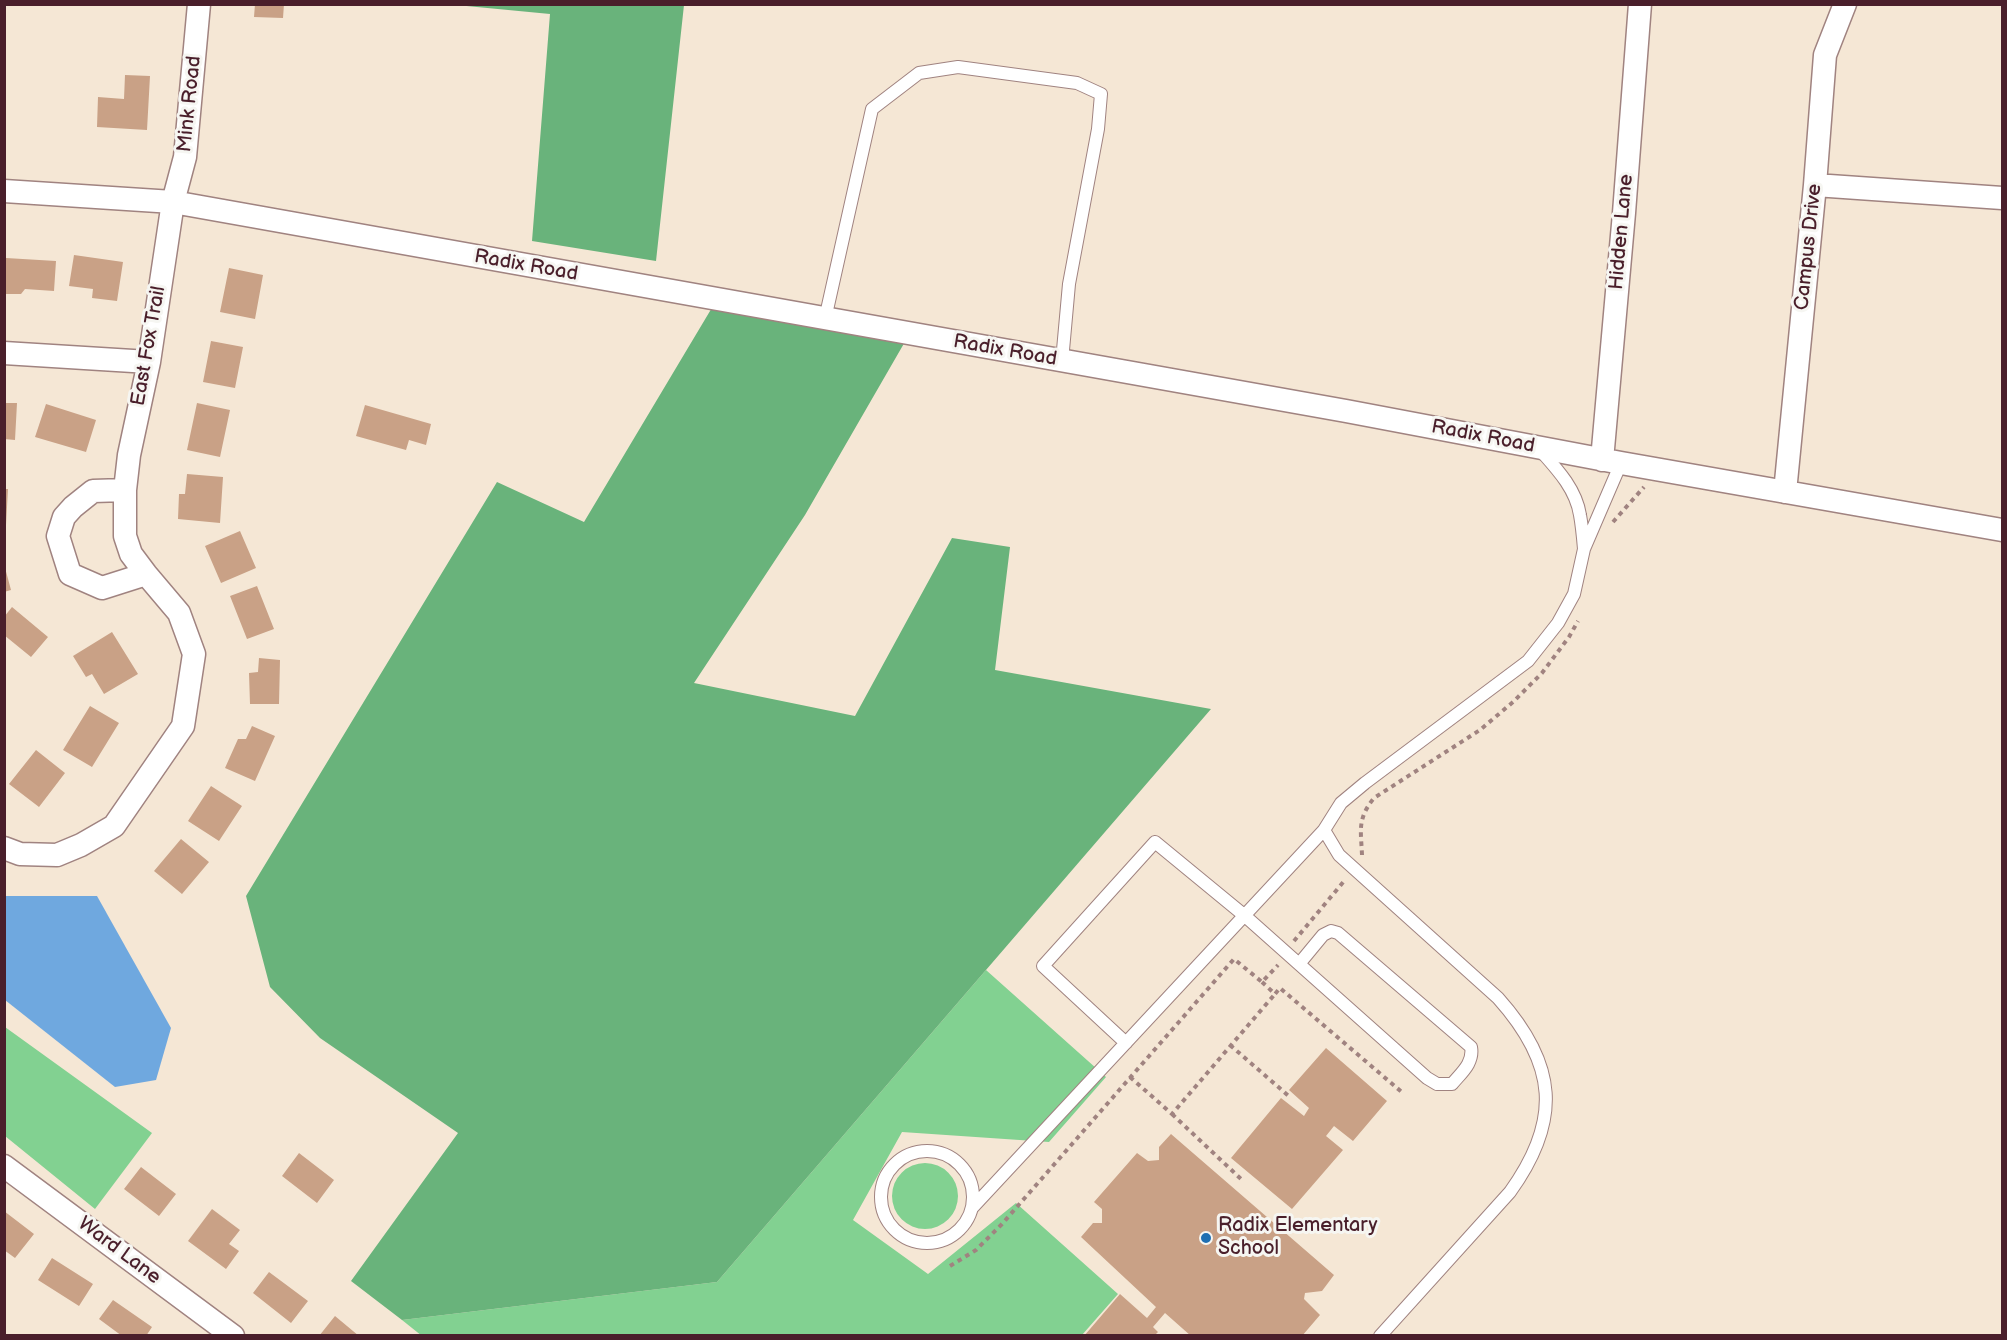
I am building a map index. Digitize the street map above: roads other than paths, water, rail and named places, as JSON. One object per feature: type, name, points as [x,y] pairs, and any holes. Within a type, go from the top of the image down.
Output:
[{"type":"street","name":"Mink Road","points":[[173,202],[187,141],[199,4]]},
{"type":"street","name":"Hidden Lane","points":[[1611,462],[1625,201],[1640,4]]},
{"type":"street","name":"Campus Drive","points":[[1785,492],[1815,185],[1825,55],[1845,4]]},
{"type":"street","points":[[1815,185],[2002,198]]},
{"type":"street","name":"Radix Road","points":[[4,191],[173,202],[1611,462],[2002,530]]},
{"type":"street","name":"East Fox Trail","points":[[4,848],[20,854],[57,855],[81,845],[114,826],[183,726],[194,654],[179,613],[131,554],[124,536],[124,490],[129,455],[149,362],[173,202]]},
{"type":"street","points":[[4,353],[149,362]]},
{"type":"street","points":[[124,490],[93,491],[64,517],[58,536],[70,574],[102,588],[146,574]]},
{"type":"street","name":"Ward Lane","points":[[4,1166],[233,1335]]},
{"type":"lane","points":[[825,319],[872,109],[919,74],[958,68],[1077,83],[1101,94],[1098,129],[1069,284],[1062,361]]},
{"type":"lane","points":[[1537,447],[1568,484],[1575,497],[1580,513],[1584,549]]},
{"type":"lane","points":[[973,1207],[970,1178],[952,1158],[927,1150],[910,1155],[901,1158],[884,1178],[880,1204],[891,1228],[914,1242],[940,1242],[963,1228],[973,1207],[1324,830],[1341,803],[1528,661],[1558,623],[1574,594],[1584,549],[1611,462]]},
{"type":"lane","points":[[1324,830],[1339,855],[1498,998],[1518,1020],[1539,1059],[1545,1081],[1544,1126],[1527,1168],[1510,1192],[1380,1335]]},
{"type":"lane","points":[[1126,1043],[1042,966],[1155,842],[1245,916],[1299,964],[1432,1081],[1437,1084],[1452,1084],[1469,1063],[1473,1055],[1471,1047],[1338,933],[1331,931],[1323,935],[1299,964]]},
{"type":"water","points":[[4,896],[97,896],[171,1028],[156,1080],[115,1087],[5,1000]]},
{"type":"place","name":"Radix Elementary School","points":[[1206,1238]]}]
